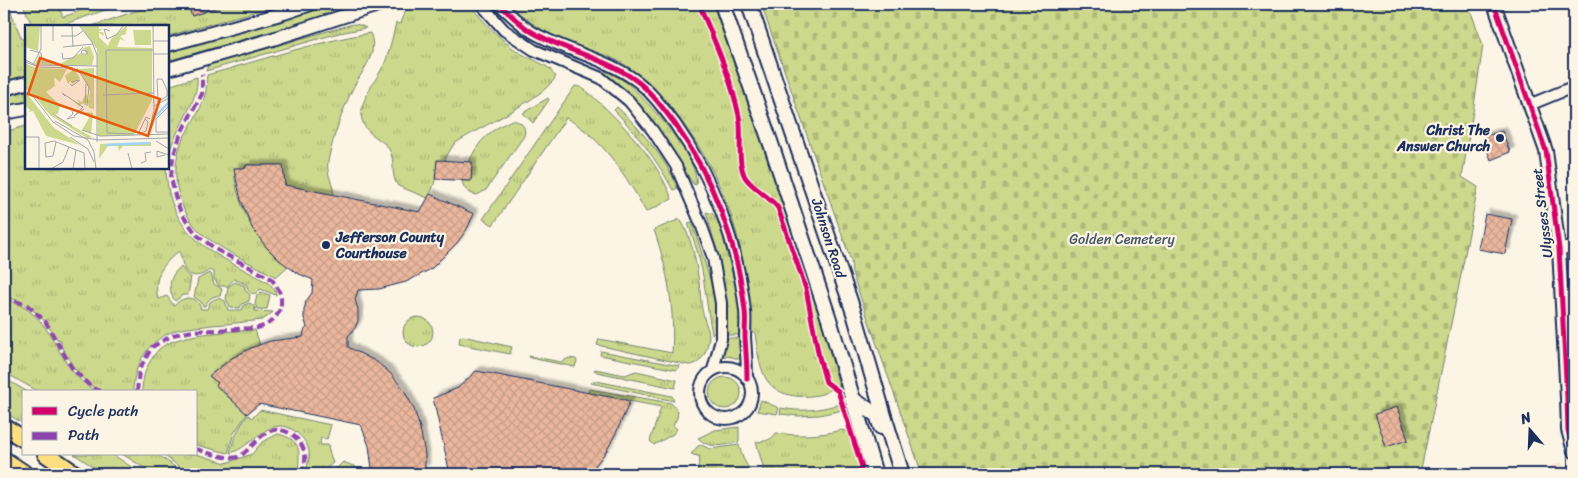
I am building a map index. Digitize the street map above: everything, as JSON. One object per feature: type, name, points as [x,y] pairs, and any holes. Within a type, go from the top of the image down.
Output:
[{"type":"highway","points":[[4,427],[22,438]]},
{"type":"highway","points":[[49,456],[75,474]]},
{"type":"highway","points":[[4,460],[25,474]]},
{"type":"main road","name":"Johnson Road","points":[[722,4],[823,301],[875,474]]},
{"type":"main road","name":"Johnson Road","points":[[749,4],[854,313],[901,474]]},
{"type":"main road","points":[[852,400],[877,415],[901,474]]},
{"type":"street","points":[[169,45],[311,4]]},
{"type":"street","points":[[169,69],[273,39],[381,4]]},
{"type":"street","points":[[481,4],[504,30],[534,50],[601,78],[629,101],[654,132],[676,166],[702,224],[713,258],[722,303],[720,340],[713,370]]},
{"type":"street","points":[[499,4],[532,33],[582,55],[614,66],[636,80],[660,104],[688,142],[714,192],[728,227],[746,312],[747,379]]},
{"type":"street","name":"Ulysses Street","points":[[1494,4],[1546,151],[1559,249],[1568,430],[1574,451]]},
{"type":"street","points":[[576,67],[582,55]]},
{"type":"street","points":[[4,89],[25,83]]},
{"type":"street","points":[[1529,105],[1574,86]]},
{"type":"street","points":[[4,113],[25,109]]},
{"type":"street","points":[[1559,249],[1574,247]]},
{"type":"street","points":[[729,368],[743,374],[747,379],[752,395],[743,413],[735,417],[721,418],[708,413],[700,399],[701,385],[704,378],[713,370],[729,368]]},
{"type":"street","name":"Ulysses Street","points":[[1567,398],[1574,419]]},
{"type":"shaded area","points":[[1562,462],[1565,472],[1574,469],[1574,474],[1550,474],[1550,466]]},
{"type":"green space","points":[[4,4],[8,4],[20,35],[25,41],[25,76],[4,82]]},
{"type":"green space","points":[[23,4],[46,4],[52,8],[59,7],[63,17],[99,4],[123,4],[62,25],[32,25]]},
{"type":"green space","points":[[156,4],[187,4],[192,16],[227,4],[281,4],[169,36],[169,25],[95,25]]},
{"type":"green space","points":[[417,4],[469,4],[499,37],[520,53],[549,68],[556,76],[550,85],[539,94],[454,144],[445,161],[437,160],[435,180],[428,198],[398,186],[394,178],[389,149],[368,131],[361,115],[365,99],[386,60],[396,23],[400,24],[406,12]]},
{"type":"green space","points":[[509,4],[713,4],[799,248],[839,386],[822,394],[795,396],[779,391],[767,380],[760,363],[755,333],[751,333],[745,272],[731,214],[707,160],[691,134],[667,103],[629,67],[608,56],[550,34],[529,21]]},
{"type":"green space","name":"Golden Cemetery","points":[[761,4],[1468,4],[1483,45],[1462,177],[1478,187],[1420,474],[922,474],[852,273],[851,261]]},
{"type":"green space","points":[[330,7],[339,12],[169,61],[169,52]]},
{"type":"green space","points":[[353,24],[366,28],[339,33],[206,71],[210,64]]},
{"type":"green space","points":[[370,33],[372,52],[345,107],[328,161],[328,170],[334,195],[285,185],[282,165],[246,165],[246,168],[234,168],[239,197],[250,223],[267,246],[288,266],[276,277],[206,237],[196,228],[183,206],[178,194],[176,168],[177,155],[181,143],[203,101],[207,75],[308,46]]},
{"type":"green space","points":[[606,71],[625,81],[658,116],[682,146],[695,174],[696,185],[693,184],[663,136],[637,106],[603,76],[603,73]]},
{"type":"green space","points":[[197,77],[197,87],[194,96],[169,156],[169,86]]},
{"type":"green space","points":[[575,86],[588,92],[632,135],[651,159],[672,199],[646,212],[631,185],[602,147],[579,126],[566,118],[493,225],[483,219]]},
{"type":"green space","points":[[25,91],[25,101],[4,107],[4,97]]},
{"type":"green space","points":[[548,98],[549,100],[533,123],[523,113]]},
{"type":"green space","points":[[617,107],[652,144],[678,188],[673,190],[646,148],[614,110]]},
{"type":"green space","points":[[512,120],[522,125],[525,130],[524,136],[486,190],[477,195],[469,192],[465,189],[462,181],[471,181],[472,162],[469,162],[473,154],[486,136]]},
{"type":"green space","points":[[25,126],[25,169],[166,169],[169,192],[175,212],[185,227],[197,240],[212,251],[267,282],[272,286],[276,295],[260,289],[254,294],[248,291],[247,285],[234,279],[228,286],[219,286],[214,279],[214,272],[209,270],[196,276],[189,274],[184,268],[179,251],[160,272],[157,284],[158,299],[167,296],[174,306],[181,300],[189,298],[196,301],[201,309],[207,309],[210,302],[219,299],[225,301],[228,310],[242,310],[244,305],[250,303],[254,306],[255,311],[273,312],[262,320],[185,328],[167,334],[145,353],[136,372],[133,390],[98,390],[91,386],[74,367],[61,346],[61,340],[57,339],[41,317],[22,303],[4,296],[4,132]]},
{"type":"green space","points":[[706,212],[713,214],[723,237],[741,309],[741,335],[727,335],[724,284]]},
{"type":"green space","points":[[680,219],[694,253],[702,311],[709,333],[704,355],[698,362],[689,365],[597,345],[599,339],[672,353],[673,337],[667,275],[654,230]]},
{"type":"green space","points":[[692,222],[716,298],[716,332],[712,334],[702,269],[688,223]]},
{"type":"green space","points":[[181,267],[191,277],[188,295],[183,295],[175,301],[172,296],[170,282],[174,274]]},
{"type":"green space","points":[[209,273],[214,284],[222,289],[220,296],[211,298],[203,306],[194,297],[198,279]]},
{"type":"green space","points":[[235,282],[245,286],[245,290],[250,295],[249,301],[242,304],[240,308],[230,307],[226,299],[228,287]]},
{"type":"green space","points":[[260,292],[270,295],[267,309],[257,309],[255,304],[257,295]]},
{"type":"green space","points":[[4,299],[22,306],[36,316],[46,328],[71,369],[82,381],[94,390],[36,390],[4,372]]},
{"type":"green space","points":[[418,317],[429,321],[433,332],[429,343],[418,347],[407,343],[403,332],[407,321]]},
{"type":"green space","points":[[255,330],[260,345],[232,358],[209,376],[218,383],[216,386],[247,414],[234,433],[228,453],[198,446],[198,390],[142,390],[145,371],[159,349],[179,339],[218,332]]},
{"type":"green space","points":[[463,336],[512,347],[510,354],[459,344],[460,337]]},
{"type":"green space","points":[[727,338],[741,338],[742,360],[723,356]]},
{"type":"green space","points":[[601,351],[680,366],[677,370],[600,355]]},
{"type":"green space","points":[[529,356],[561,362],[569,358],[576,359],[577,361],[575,367],[530,358]]},
{"type":"green space","points":[[595,369],[625,375],[636,371],[677,380],[675,388],[597,372]]},
{"type":"green space","points":[[725,377],[737,381],[741,393],[737,405],[725,409],[713,405],[709,393],[713,381]]},
{"type":"green space","points":[[4,378],[25,390],[22,390],[22,423],[4,412]]},
{"type":"green space","points":[[596,381],[672,396],[674,401],[591,383]]},
{"type":"green space","points":[[589,389],[671,403],[678,411],[673,425],[677,429],[673,434],[654,445],[650,441],[661,407],[588,393]]},
{"type":"green space","points":[[761,400],[779,408],[777,414],[757,411]]},
{"type":"green space","points":[[842,405],[843,410],[819,415],[799,416],[780,414],[781,408],[809,410]]},
{"type":"green space","points":[[260,410],[331,425],[327,439],[321,438],[320,442],[321,445],[328,445],[333,463],[328,467],[332,473],[343,462],[356,467],[355,474],[307,474],[309,451],[307,445],[296,432],[287,427],[278,426],[269,429],[238,450],[230,453],[239,429],[248,415],[252,418]]},
{"type":"green space","points":[[739,427],[739,442],[712,445],[698,438],[715,430]]},
{"type":"green space","points":[[841,430],[846,431],[850,435],[862,474],[763,474],[763,466],[756,442],[770,439],[776,433],[809,435]]},
{"type":"green space","points":[[278,434],[292,440],[296,444],[299,454],[298,474],[189,474],[165,456],[198,455],[226,463],[252,454],[262,442]]},
{"type":"green space","points":[[701,445],[710,449],[739,445],[743,458],[752,474],[705,474],[697,472],[700,457],[691,454]]},
{"type":"green space","points":[[77,456],[115,456],[142,474],[104,474]]},
{"type":"green space","points":[[125,456],[160,456],[185,474],[154,474]]},
{"type":"building","points":[[187,4],[223,4],[223,5],[192,16]]},
{"type":"building","points":[[1502,131],[1510,152],[1491,160],[1483,139],[1486,136]]},
{"type":"building","points":[[437,160],[472,162],[471,181],[435,179]]},
{"type":"building","points":[[246,165],[283,165],[285,185],[420,212],[430,194],[474,214],[467,229],[457,243],[431,269],[406,282],[379,289],[358,290],[355,300],[358,309],[358,321],[348,336],[348,347],[377,362],[390,373],[404,390],[414,409],[420,428],[425,454],[425,469],[414,469],[414,473],[372,469],[369,446],[361,425],[259,404],[247,414],[209,376],[232,358],[251,348],[270,341],[303,337],[307,327],[304,310],[306,301],[312,293],[313,280],[297,273],[279,260],[266,247],[252,228],[241,200],[234,168],[246,168]]},
{"type":"building","points":[[1485,214],[1512,219],[1505,254],[1478,249]]},
{"type":"building","points":[[476,371],[630,401],[607,450],[589,474],[450,474],[433,398],[458,388]]},
{"type":"building","points":[[1397,407],[1408,440],[1386,447],[1375,414]]},
{"type":"tram line","points":[[1569,474],[1574,472]]},
{"type":"marked path","points":[[137,390],[139,370],[152,347],[173,335],[193,331],[257,328],[273,320],[280,308],[280,293],[270,278],[217,250],[197,235],[181,213],[175,196],[171,177],[173,157],[181,133],[202,94],[202,74]]},
{"type":"marked path","points":[[4,297],[27,305],[45,321],[72,368],[92,388],[98,390]]},
{"type":"marked path","points":[[198,450],[223,457],[234,458],[245,452],[264,434],[280,430],[292,434],[301,444],[305,457],[303,474]]},
{"type":"cycle path","points":[[499,4],[534,33],[610,65],[640,83],[661,106],[689,145],[722,213],[736,261],[745,311],[747,379]]},
{"type":"cycle path","points":[[699,4],[722,59],[736,101],[740,123],[742,170],[748,181],[778,208],[806,289],[819,357],[826,382],[838,391],[862,467],[856,474]]},
{"type":"cycle path","points":[[1494,4],[1546,151],[1559,249],[1568,430],[1574,451]]},
{"type":"place","name":"Christ The Answer Church","points":[[1500,138]]},
{"type":"place","name":"Jefferson County Courthouse","points":[[326,245]]}]
